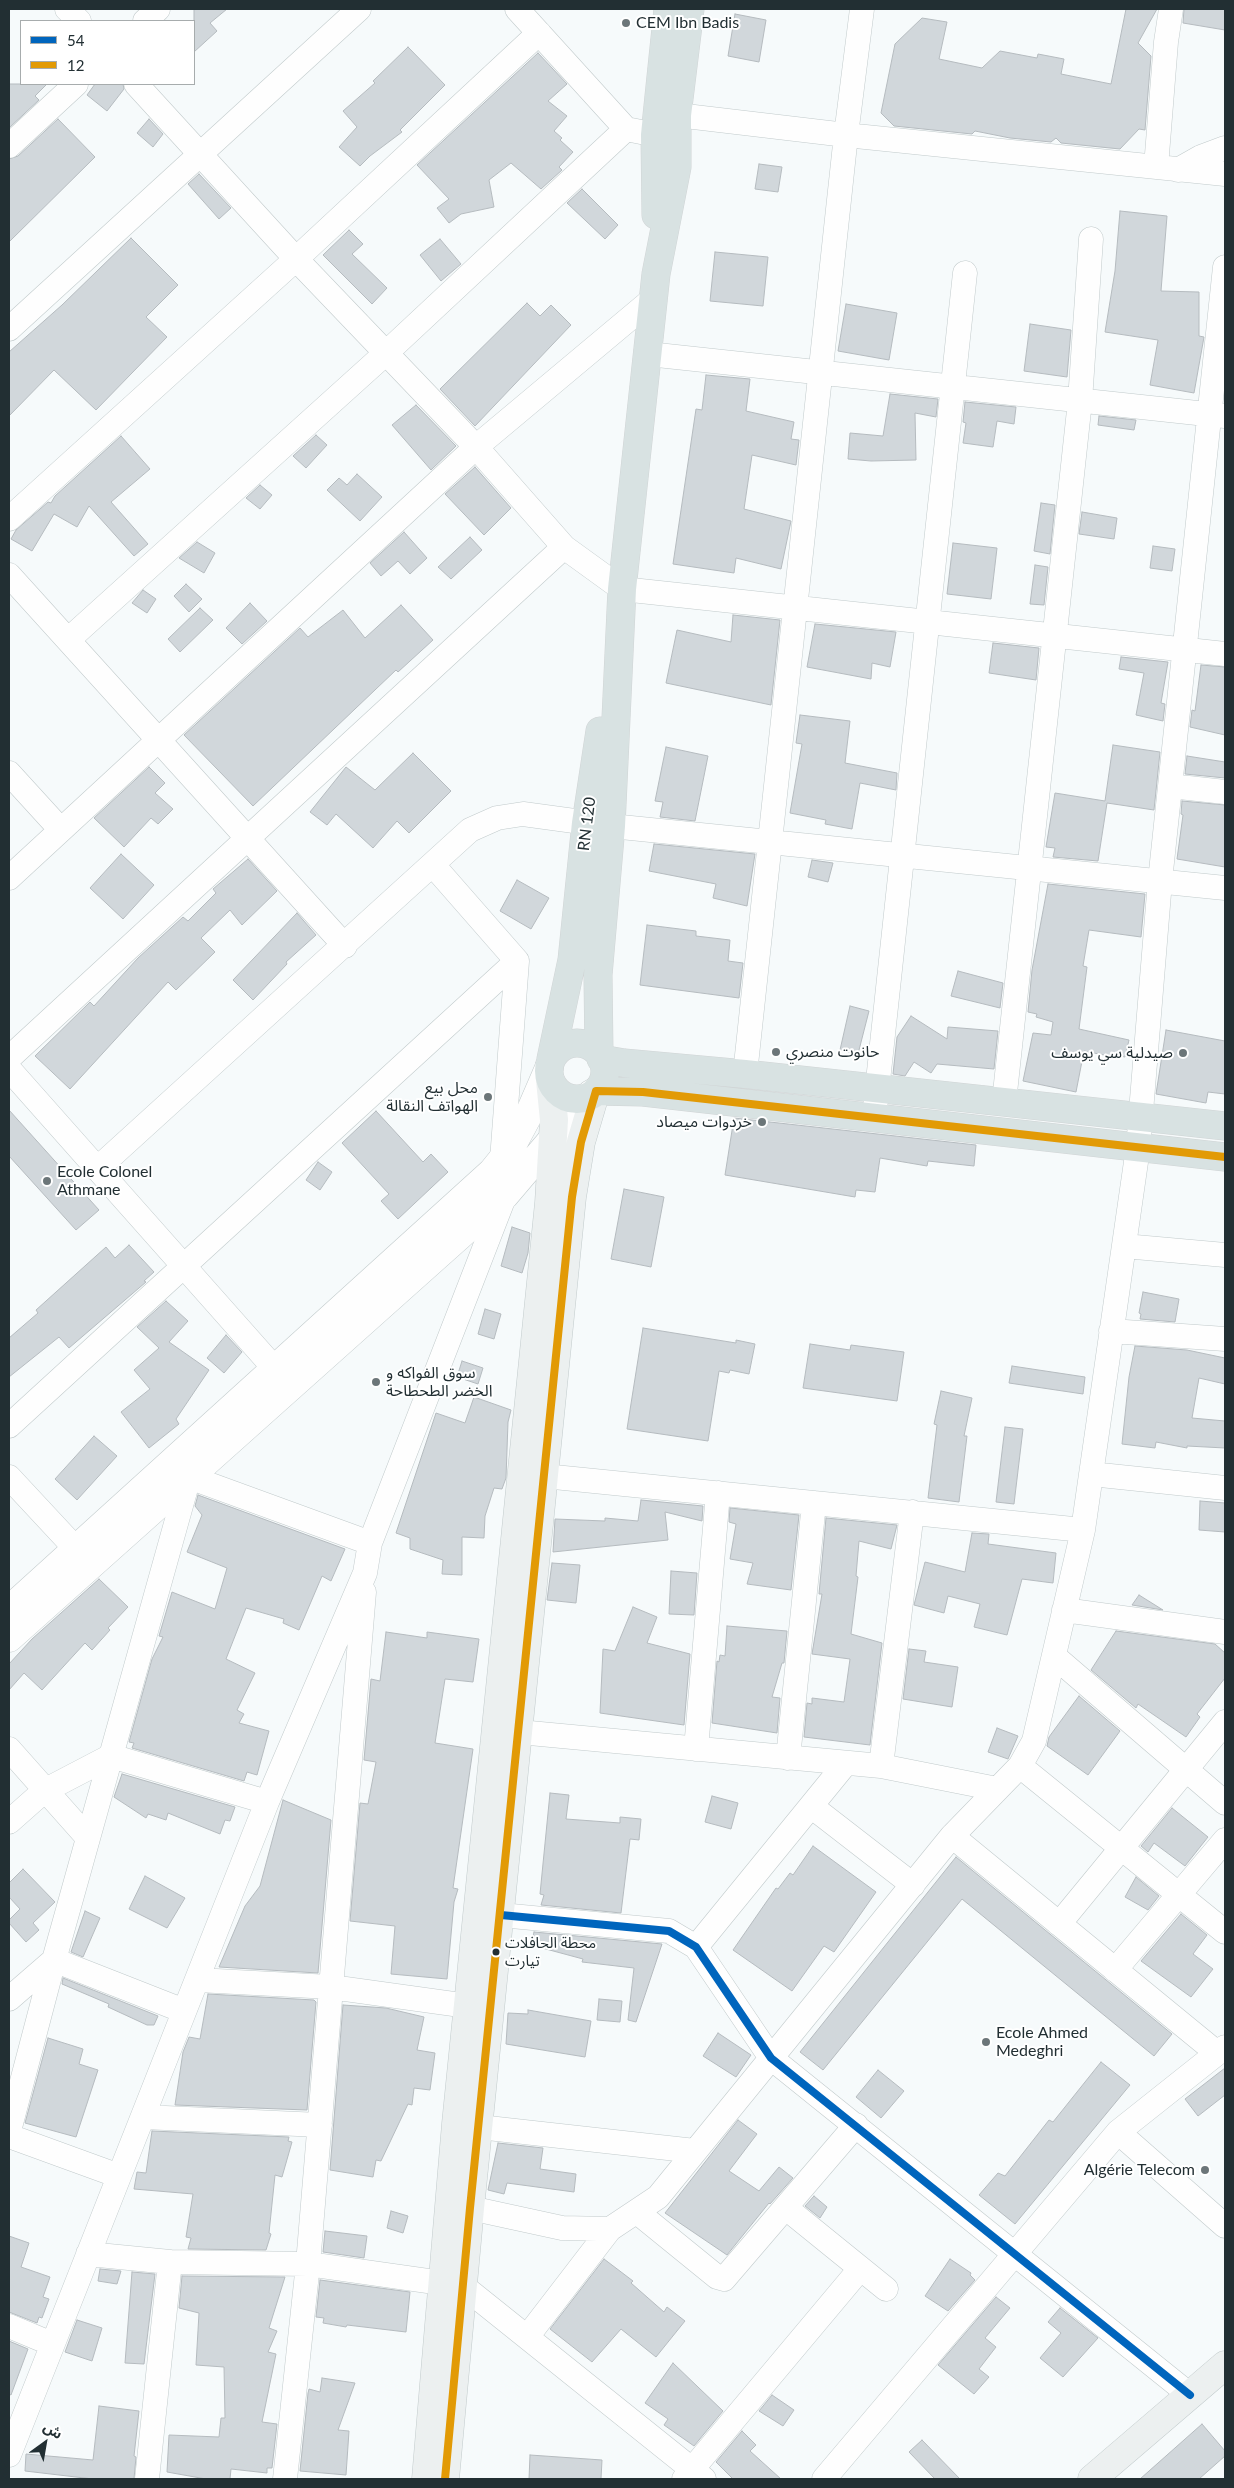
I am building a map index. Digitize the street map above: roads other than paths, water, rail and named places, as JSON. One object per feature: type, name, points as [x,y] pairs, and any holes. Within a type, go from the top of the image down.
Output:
[{"type":"main road","points":[[655,286],[655,136],[668,9]]},
{"type":"main road","name":"RN 120","points":[[600,1056],[598,975],[599,824],[655,286],[677,167],[677,114],[690,9]]},
{"type":"main road","name":"RN 120","points":[[550,1069],[599,824]]},
{"type":"main road","points":[[426,2479],[452,2284],[470,2208],[572,1197],[581,1142],[594,1093],[605,1073],[600,1056],[592,1047],[574,1043],[564,1045],[550,1069],[554,1120],[549,1203],[468,2006],[452,2284],[445,2479]]},
{"type":"main road","points":[[600,1056],[624,1063],[745,1074],[1225,1126]]},
{"type":"main road","points":[[550,1069],[555,1088],[571,1098],[581,1098],[594,1093],[642,1092],[1225,1157]]},
{"type":"main road","points":[[1092,2479],[1225,2365]]},
{"type":"street","points":[[68,9],[78,20]]},
{"type":"street","points":[[146,20],[158,9]]},
{"type":"street","points":[[9,329],[359,9]]},
{"type":"street","points":[[516,9],[626,129],[655,136]]},
{"type":"street","points":[[745,1074],[846,135],[862,9]]},
{"type":"street","points":[[1167,168],[1166,42],[1171,9]]},
{"type":"street","points":[[9,519],[296,259],[539,33]]},
{"type":"street","points":[[9,146],[75,85]]},
{"type":"street","points":[[137,85],[296,259],[476,447],[564,547],[622,589],[1225,654]]},
{"type":"street","points":[[677,114],[846,135],[1225,174]]},
{"type":"street","points":[[68,640],[386,353],[626,129]]},
{"type":"street","points":[[1167,168],[1225,148]]},
{"type":"street","points":[[1004,1102],[1031,868],[1080,401],[1091,239]]},
{"type":"street","points":[[527,2337],[610,2229],[658,2197],[952,1836],[1020,1766],[1034,1741],[1083,1530],[1138,1148],[1160,881],[1170,786],[1185,650],[1218,415],[1225,267]]},
{"type":"street","points":[[874,1118],[965,273]]},
{"type":"street","points":[[9,878],[476,447],[655,286]]},
{"type":"street","points":[[648,354],[1218,415]]},
{"type":"street","points":[[9,1058],[564,547]]},
{"type":"street","points":[[9,575],[345,946]]},
{"type":"street","points":[[9,773],[61,830]]},
{"type":"street","points":[[1170,786],[1225,792]]},
{"type":"street","points":[[98,1169],[345,946],[470,830],[497,818],[523,814],[599,824],[1225,888]]},
{"type":"street","points":[[432,865],[517,961],[502,1160]]},
{"type":"street","points":[[9,1426],[517,961]]},
{"type":"street","points":[[9,1068],[275,1368]]},
{"type":"street","points":[[9,1610],[492,1172],[509,1151],[550,1069]]},
{"type":"street","points":[[9,1638],[504,1194],[594,1093]]},
{"type":"street","points":[[285,2479],[308,2264],[365,1573],[370,1543],[504,1194]]},
{"type":"street","points":[[1124,1246],[1225,1255]]},
{"type":"street","points":[[1111,1330],[1225,1339]]},
{"type":"street","points":[[1091,1474],[1225,1488]]},
{"type":"street","points":[[544,1476],[1083,1530]]},
{"type":"street","points":[[9,1477],[76,1549]]},
{"type":"street","points":[[189,1477],[370,1543]]},
{"type":"street","points":[[9,2131],[54,1960],[189,1477]]},
{"type":"street","points":[[696,1749],[718,1493]]},
{"type":"street","points":[[788,1758],[814,1503]]},
{"type":"street","points":[[881,1766],[912,1512]]},
{"type":"street","points":[[9,2455],[267,1802],[365,1573]]},
{"type":"street","points":[[1064,1610],[1225,1632]]},
{"type":"street","points":[[1054,1656],[1225,1803]]},
{"type":"street","points":[[1059,1924],[1120,1847],[1225,1722]]},
{"type":"street","points":[[519,1732],[881,1766],[997,1789]]},
{"type":"street","points":[[9,1749],[44,1791],[88,1838]]},
{"type":"street","points":[[9,1822],[44,1791],[111,1756],[267,1802]]},
{"type":"street","points":[[696,1947],[846,1763]]},
{"type":"street","points":[[1020,1766],[1225,1932]]},
{"type":"street","points":[[810,1806],[913,1885]]},
{"type":"street","points":[[824,2479],[1118,2132],[1221,2050],[1115,1970],[952,1836]]},
{"type":"street","points":[[1115,1970],[1225,1840]]},
{"type":"street","points":[[501,1915],[669,1931],[696,1947],[771,2058],[1016,2253],[1190,2395]]},
{"type":"street","points":[[9,1998],[54,1960]]},
{"type":"street","points":[[54,1960],[184,2012]]},
{"type":"street","points":[[197,1980],[331,1987],[468,2006]]},
{"type":"street","points":[[142,2117],[320,2125]]},
{"type":"street","points":[[637,2212],[717,2277],[724,2279],[856,2125]]},
{"type":"street","points":[[479,2127],[695,2151]]},
{"type":"street","points":[[1118,2132],[1225,2226]]},
{"type":"street","points":[[9,2136],[119,2176]]},
{"type":"street","points":[[470,2208],[562,2228],[610,2229]]},
{"type":"street","points":[[786,2208],[886,2289]]},
{"type":"street","points":[[88,2254],[170,2262],[308,2264],[452,2284],[527,2337],[693,2476],[860,2269]]},
{"type":"street","points":[[147,2479],[170,2262]]},
{"type":"street","points":[[9,2326],[52,2344]]},
{"type":"place","name":"CEM Ibn Badis","points":[[626,23]]},
{"type":"place","name":"حانوت منصري","points":[[776,1052]]},
{"type":"place","name":"صيدلية سي يوسف","points":[[1183,1053]]},
{"type":"place","name":"محل بيع الهواتف النقالة","points":[[488,1097]]},
{"type":"place","name":"خردوات ميصاد","points":[[762,1122]]},
{"type":"place","name":"Ecole Colonel Athmane","points":[[47,1181]]},
{"type":"place","name":"سوق الفواكه و الخضر الطحطاحة","points":[[376,1382]]},
{"type":"place","name":"محطة الحافلات تيارت","points":[[496,1952]]},
{"type":"place","name":"Ecole Ahmed Medeghri","points":[[986,2042]]},
{"type":"place","name":"Algérie Telecom","points":[[1205,2170]]}]
